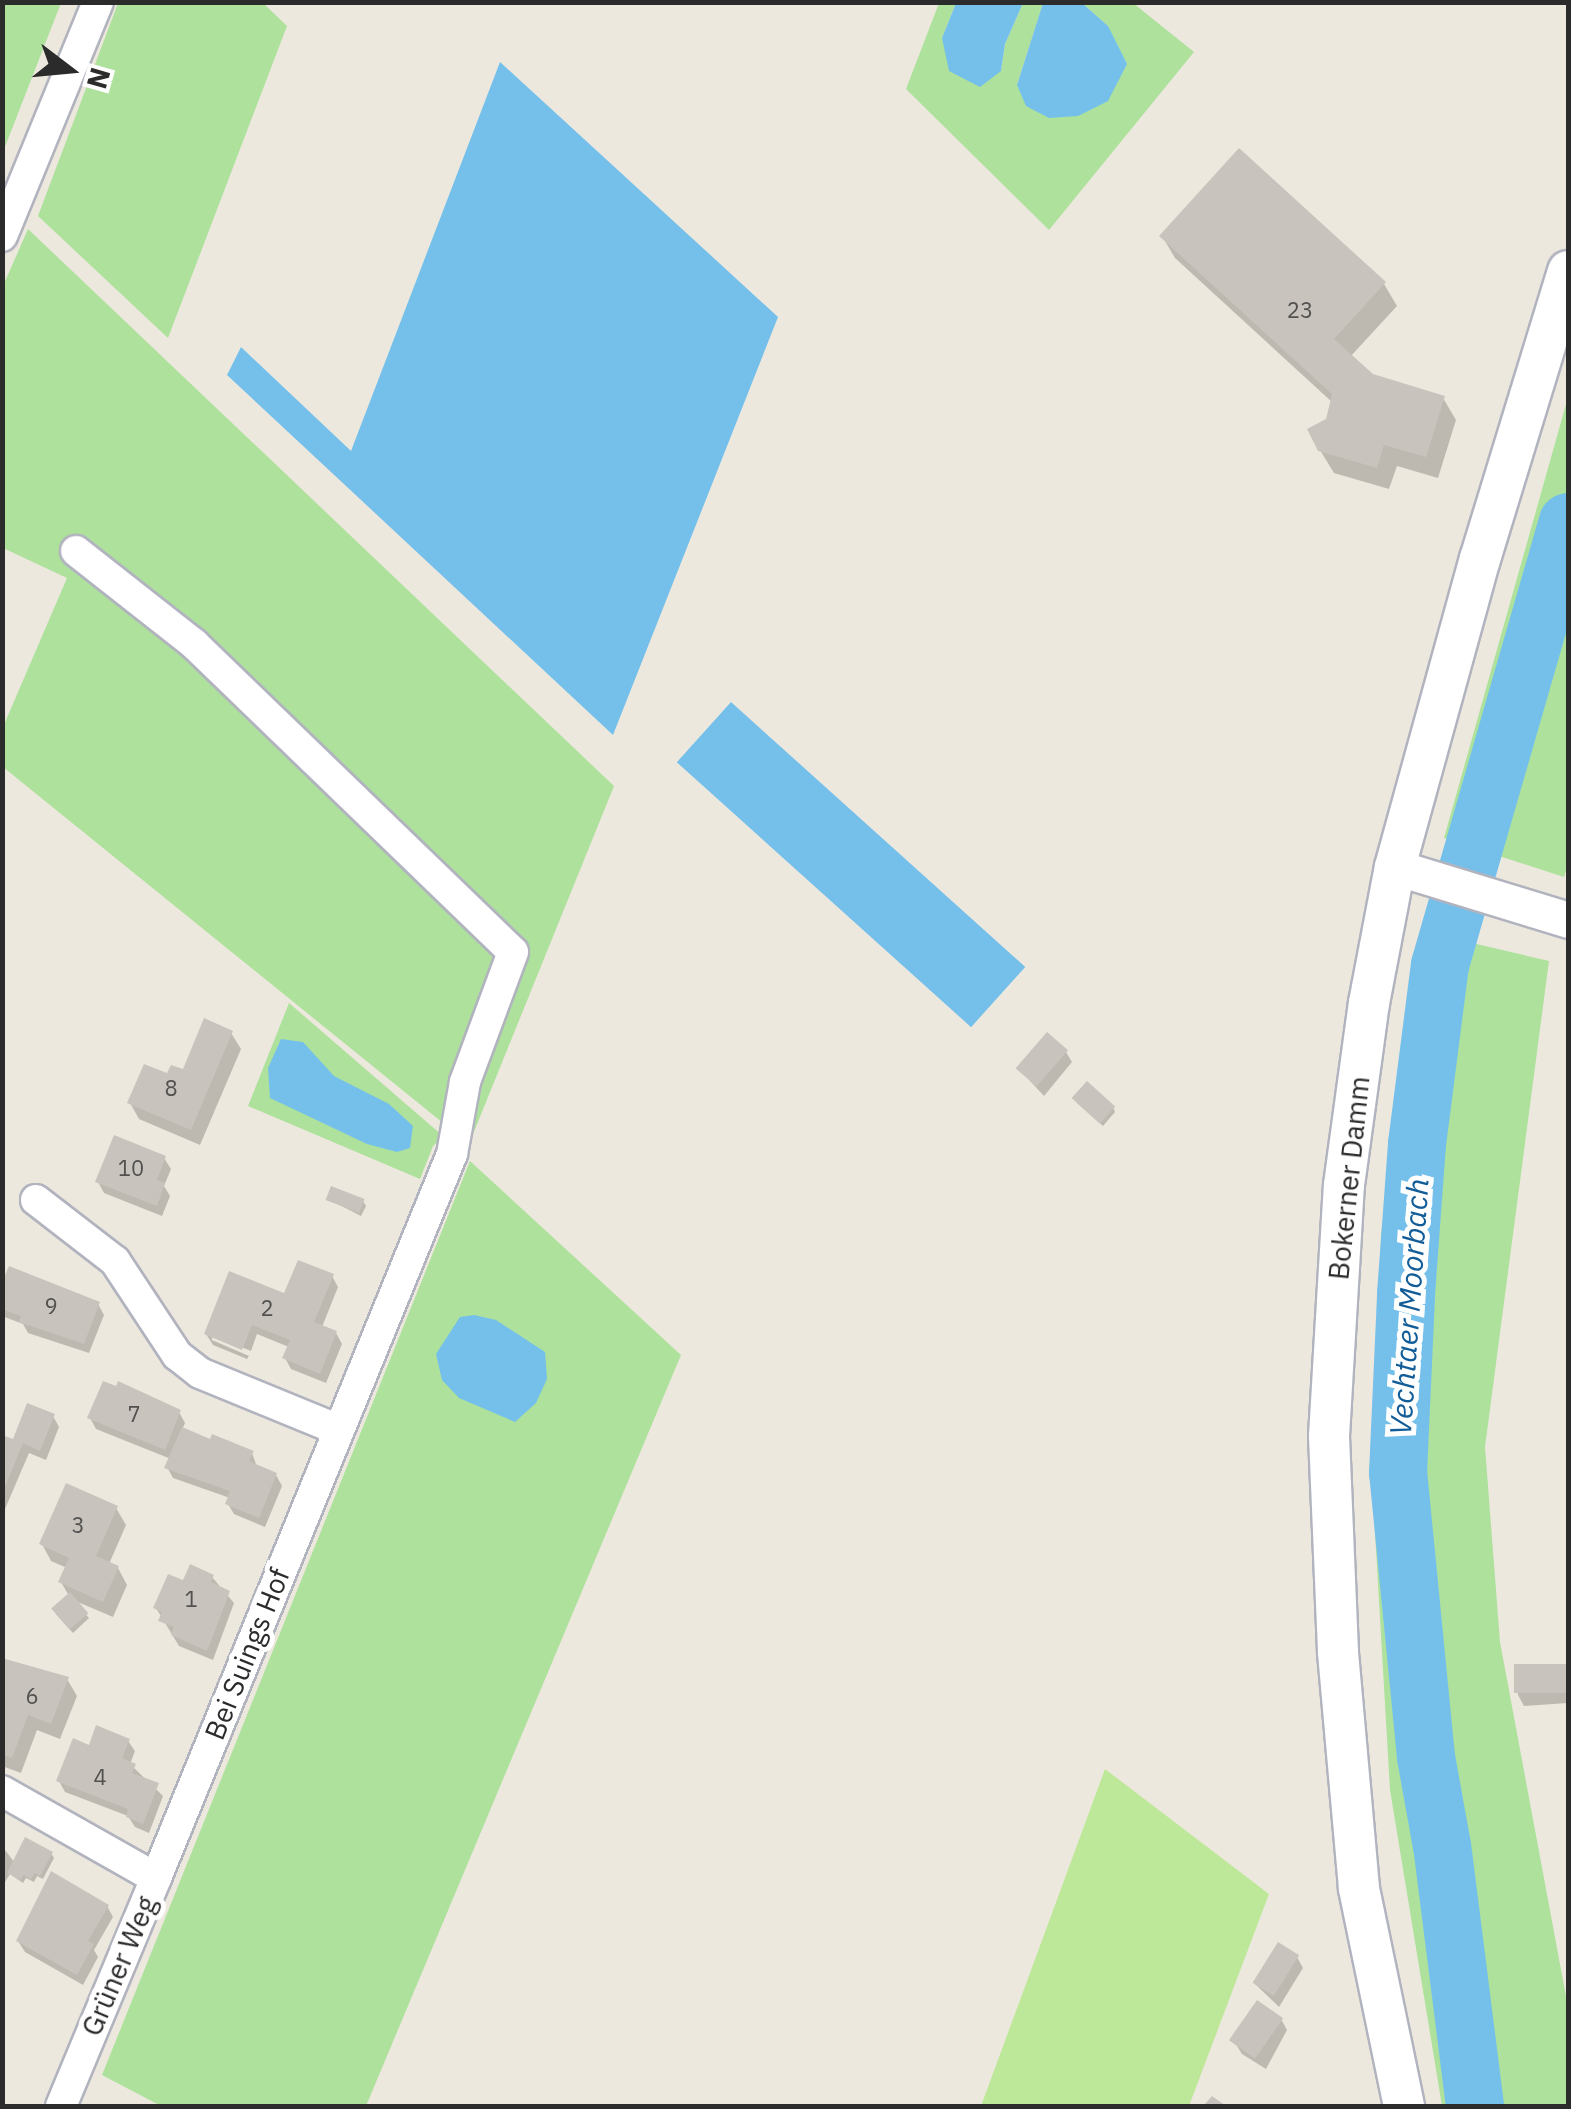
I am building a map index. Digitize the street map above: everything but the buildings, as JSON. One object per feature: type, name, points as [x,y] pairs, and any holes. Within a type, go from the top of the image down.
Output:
[{"type":"main road","name":"Bokerner Damm","points":[[1404,2106],[1359,1888],[1338,1652],[1329,1436],[1344,1185],[1369,1003],[1395,867],[1480,559],[1568,271]]},
{"type":"street","points":[[2,236],[98,2]]},
{"type":"street","name":"Bei Suings Hof","points":[[76,552],[194,644],[513,952],[465,1082],[452,1154],[156,1878]]},
{"type":"street","points":[[1395,867],[1568,920]]},
{"type":"street","points":[[36,1200],[115,1261],[177,1355],[200,1373],[339,1430]]},
{"type":"street","name":"Grüner Weg","points":[[2,1791],[156,1878],[61,2106]]},
{"type":"green space","points":[[2,3],[61,3],[3,152]]},
{"type":"green space","points":[[118,3],[263,3],[287,26],[168,338],[38,216]]},
{"type":"green space","points":[[939,3],[956,3],[942,38],[1001,71],[1005,44],[1023,3],[1043,3],[1017,85],[1108,26],[1082,3],[1133,3],[1194,52],[1049,230],[906,89]]},
{"type":"green space","points":[[28,229],[614,786],[469,1144],[3,767],[3,727],[67,578],[3,548],[3,286]]},
{"type":"green space","points":[[1568,397],[1568,863],[1564,877],[1444,838]]},
{"type":"green space","points":[[1425,932],[1549,961],[1485,1447],[1500,1642],[1568,2007],[1568,2106],[1442,2106],[1390,1790],[1373,1498],[1381,1234]]},
{"type":"green space","points":[[289,1003],[443,1136],[433,1146],[420,1179],[248,1106]]},
{"type":"green space","points":[[470,1161],[681,1355],[366,2106],[161,2106],[102,2075]]},
{"type":"green space","points":[[1105,1769],[1269,1894],[1189,2106],[981,2106]]},
{"type":"water","points":[[956,3],[1023,3],[1005,44],[1001,71],[980,87],[949,71],[942,38]]},
{"type":"water","points":[[1043,3],[1082,3],[1108,26],[1127,64],[1108,101],[1078,116],[1049,118],[1026,106],[1017,85]]},
{"type":"water","points":[[500,62],[778,317],[613,735],[227,375],[241,347],[351,451]]},
{"type":"water","points":[[731,702],[1025,967],[971,1027],[677,762]]},
{"type":"water","points":[[281,1039],[303,1042],[334,1076],[389,1104],[413,1126],[410,1148],[397,1152],[367,1144],[270,1098],[268,1068]]},
{"type":"water","points":[[474,1315],[496,1320],[545,1352],[547,1379],[536,1403],[515,1422],[459,1398],[442,1380],[436,1354],[460,1317]]},
{"type":"waterway","name":"Vechtaer Moorbach","points":[[1475,2106],[1442,1846],[1426,1757],[1398,1473],[1406,1294],[1417,1144],[1440,965],[1568,522]]}]
